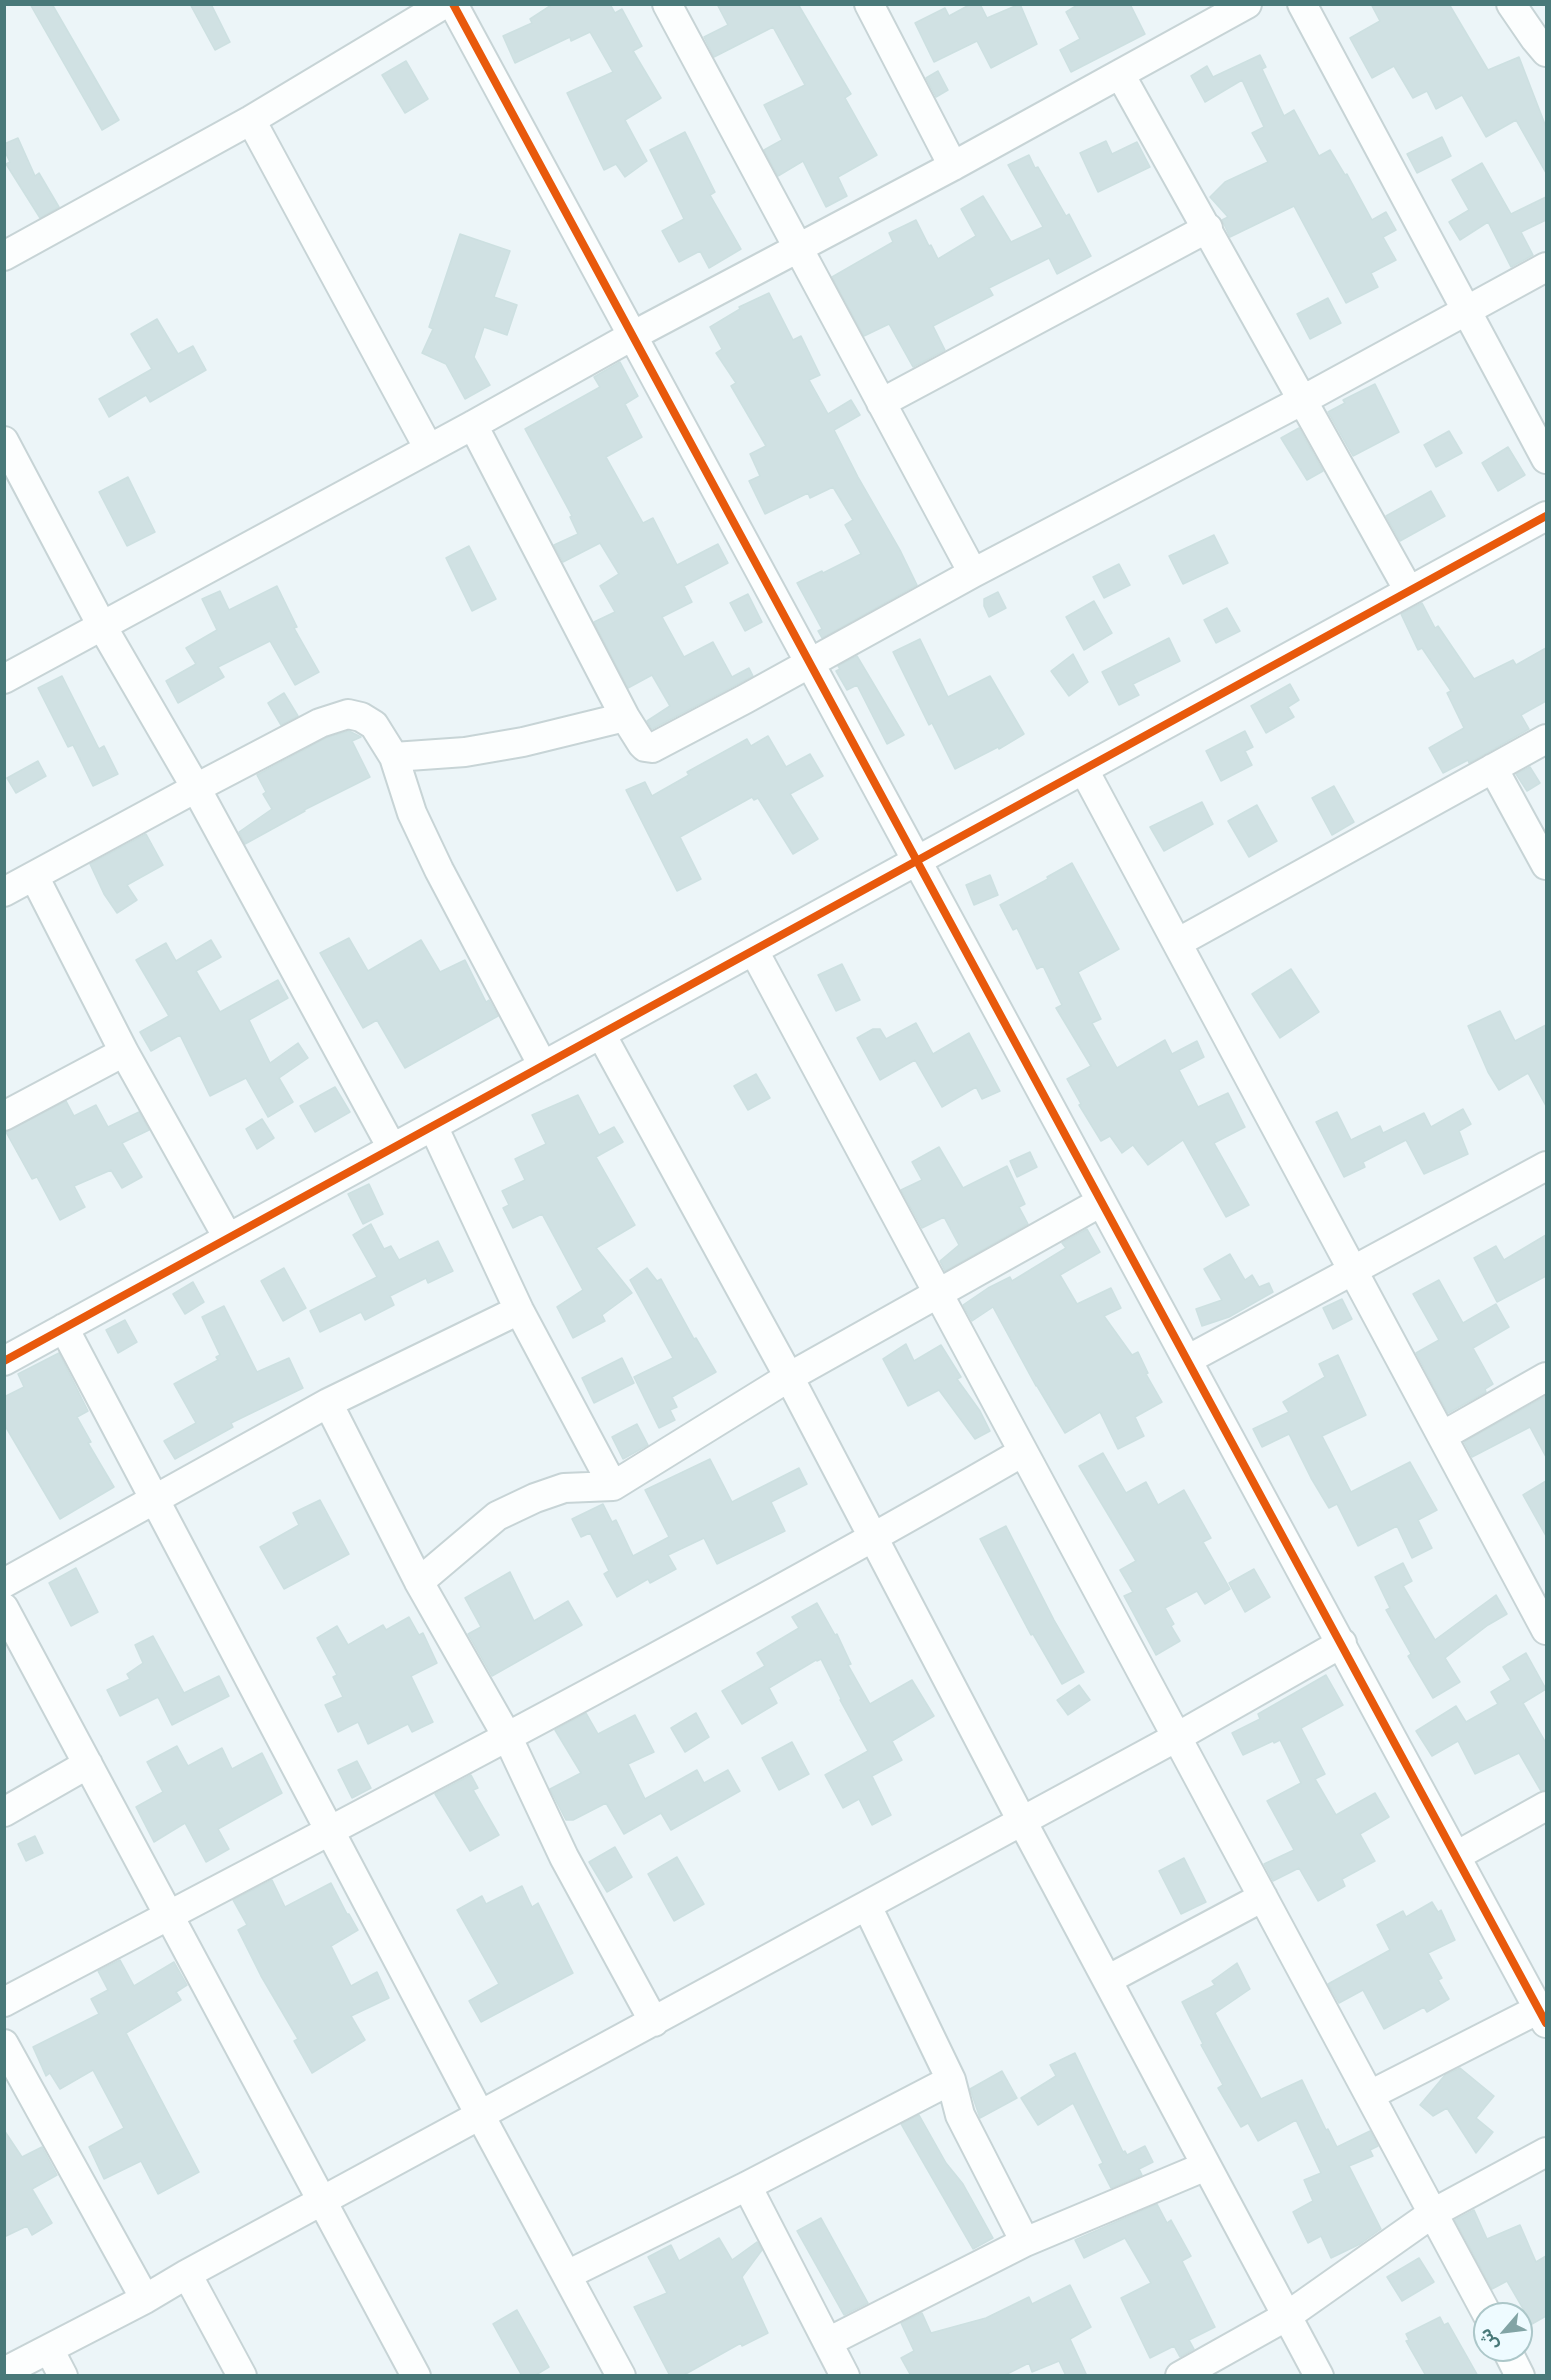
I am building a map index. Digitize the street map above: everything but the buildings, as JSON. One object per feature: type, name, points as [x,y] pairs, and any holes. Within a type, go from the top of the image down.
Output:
[{"type":"street","points":[[4,256],[251,120],[444,4]]},
{"type":"street","points":[[453,4],[1543,2016],[1370,2095]]},
{"type":"street","points":[[667,4],[973,573]]},
{"type":"street","points":[[4,679],[473,425],[632,336],[952,166],[1248,4]]},
{"type":"street","points":[[1302,4],[1546,459]]},
{"type":"street","points":[[1511,4],[1534,39],[1546,52]]},
{"type":"street","points":[[875,7],[952,166]]},
{"type":"street","points":[[1120,74],[1409,591]]},
{"type":"street","points":[[251,120],[429,449]]},
{"type":"street","points":[[881,403],[1208,228]]},
{"type":"street","points":[[473,425],[625,717],[642,744],[652,748],[810,664],[973,573],[1301,401],[1546,267]]},
{"type":"street","points":[[4,441],[102,626],[196,788],[392,1148]]},
{"type":"street","points":[[4,1361],[1546,516]]},
{"type":"street","points":[[4,892],[320,723],[348,714],[361,717],[374,725],[394,758],[412,813],[439,870],[543,1066]]},
{"type":"street","points":[[394,758],[465,752],[523,742],[625,717]]},
{"type":"street","points":[[1177,943],[1546,739]]},
{"type":"street","points":[[1493,768],[1546,865]]},
{"type":"street","points":[[1084,770],[1546,1630]]},
{"type":"street","points":[[34,876],[124,1052],[228,1238]]},
{"type":"street","points":[[753,951],[1481,2302]]},
{"type":"street","points":[[601,1034],[789,1377],[872,1539],[1319,2376]]},
{"type":"street","points":[[4,1116],[124,1052]]},
{"type":"street","points":[[433,1126],[519,1310],[613,1486]]},
{"type":"street","points":[[1187,1360],[1546,1166]]},
{"type":"street","points":[[419,1582],[497,1516],[535,1498],[564,1488],[613,1486],[789,1377],[1101,1203]]},
{"type":"street","points":[[4,1583],[328,1403],[519,1310]]},
{"type":"street","points":[[64,1328],[480,2115],[621,2376]]},
{"type":"street","points":[[1442,1436],[1546,1377]]},
{"type":"street","points":[[328,1403],[419,1582],[508,1738],[564,1857],[654,2022]]},
{"type":"street","points":[[4,2002],[508,1738],[872,1539],[1023,1452]]},
{"type":"street","points":[[4,1608],[416,2376]]},
{"type":"street","points":[[4,2372],[145,2299],[322,2200],[867,1906],[1177,1737],[1342,1643]]},
{"type":"street","points":[[4,1812],[88,1764]]},
{"type":"street","points":[[1456,1856],[1546,1806]]},
{"type":"street","points":[[1107,1980],[1263,1897]]},
{"type":"street","points":[[867,1906],[951,2080],[960,2115],[1025,2242]]},
{"type":"street","points":[[4,2044],[145,2299]]},
{"type":"street","points":[[567,2275],[747,2186],[951,2080]]},
{"type":"street","points":[[1180,2376],[1287,2316],[1433,2213],[1546,2152]]},
{"type":"street","points":[[828,2342],[1025,2242],[1206,2166]]},
{"type":"street","points":[[747,2186],[845,2376]]},
{"type":"street","points":[[187,2274],[242,2376]]},
{"type":"street","points":[[49,2349],[63,2376]]},
{"type":"street","points":[[1513,2362],[1520,2376]]},
{"type":"cycle path","points":[[453,4],[1546,2023]]},
{"type":"cycle path","points":[[4,1361],[1546,516]]}]
